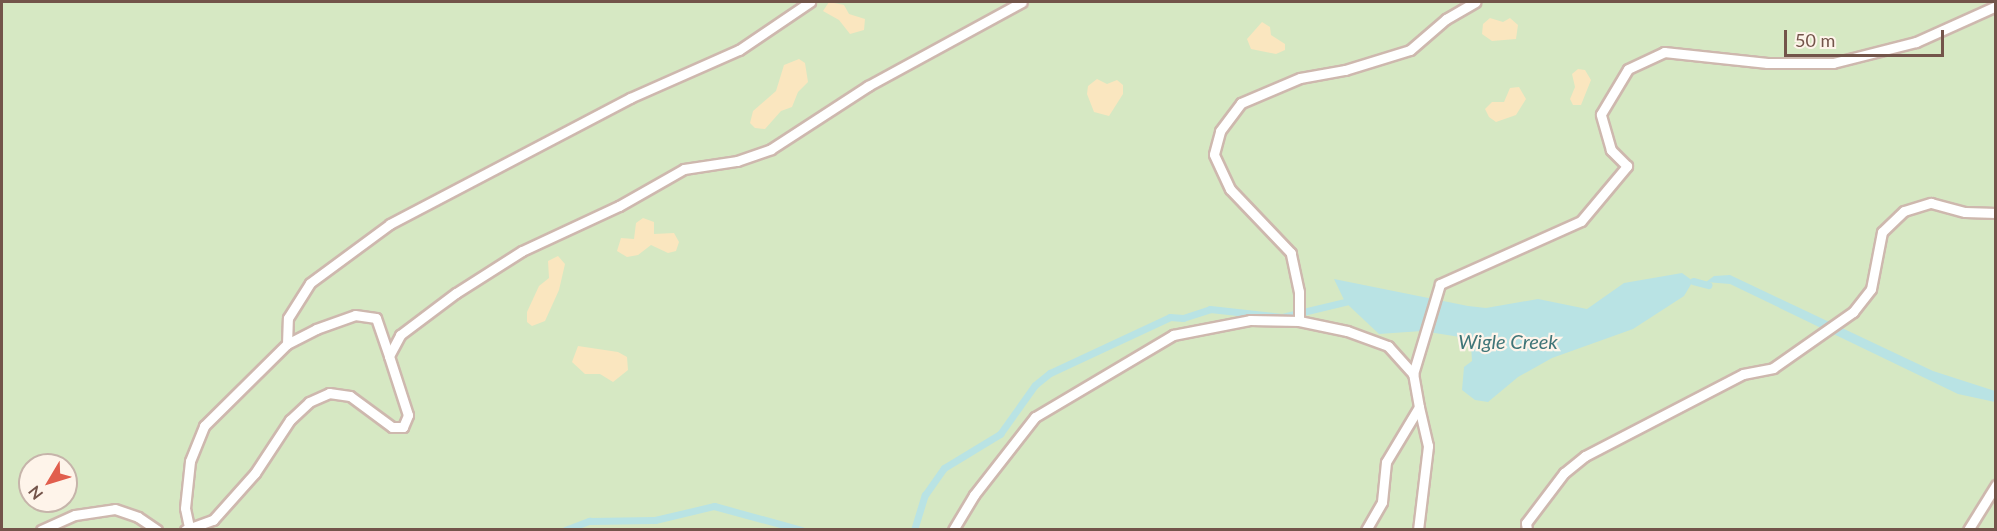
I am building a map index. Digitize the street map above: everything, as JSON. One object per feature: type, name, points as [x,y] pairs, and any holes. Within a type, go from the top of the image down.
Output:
[{"type":"lane","points":[[287,344],[288,318],[310,283],[390,225],[630,98],[739,50],[810,2]]},
{"type":"lane","points":[[389,356],[400,335],[456,293],[522,251],[619,206],[684,169],[737,161],[771,149],[868,86],[1022,2]]},
{"type":"lane","points":[[1299,321],[1299,292],[1291,253],[1230,189],[1214,153],[1220,131],[1240,103],[1300,78],[1345,70],[1410,50],[1446,19],[1476,2]]},
{"type":"lane","points":[[1418,530],[1428,446],[1413,374],[1440,284],[1581,221],[1627,166],[1611,150],[1601,114],[1628,69],[1664,52],[1767,63],[1833,63],[1916,42],[1995,6]]},
{"type":"lane","points":[[1527,530],[1526,523],[1564,473],[1585,456],[1743,374],[1773,368],[1853,312],[1871,289],[1882,232],[1904,211],[1931,203],[1965,212],[1995,213]]},
{"type":"lane","points":[[355,315],[376,318],[408,415],[403,427],[392,427],[350,396],[329,393],[309,402],[290,420],[255,473],[213,520],[187,528],[185,508],[190,461],[204,426],[287,344],[316,328],[355,315]]},
{"type":"lane","points":[[953,530],[974,495],[1035,417],[1173,335],[1250,320],[1299,321],[1347,331],[1388,346],[1413,374]]},
{"type":"lane","points":[[1366,530],[1382,502],[1386,462],[1419,407]]},
{"type":"lane","points":[[1968,530],[1995,485]]},
{"type":"lane","points":[[41,530],[75,515],[115,509],[138,516],[157,530]]},
{"type":"green space","points":[[2,2],[1995,2],[1995,529],[2,529]]},
{"type":"sand","points":[[829,2],[844,5],[849,14],[865,19],[864,30],[850,34],[839,20],[823,11]]},
{"type":"sand","points":[[1490,18],[1503,22],[1510,18],[1518,25],[1516,39],[1492,41],[1482,34],[1483,24]]},
{"type":"sand","points":[[1262,22],[1270,27],[1271,35],[1285,44],[1285,50],[1276,54],[1251,49],[1247,39]]},
{"type":"sand","points":[[799,59],[805,63],[808,82],[798,92],[792,107],[781,111],[765,129],[755,128],[750,123],[753,111],[776,91],[784,65]]},
{"type":"sand","points":[[1578,69],[1585,70],[1591,80],[1581,105],[1573,105],[1570,99],[1575,87],[1572,74]]},
{"type":"sand","points":[[1097,79],[1107,84],[1117,80],[1123,85],[1123,94],[1109,116],[1094,112],[1087,94],[1088,86]]},
{"type":"sand","points":[[1519,87],[1526,99],[1516,115],[1496,122],[1489,117],[1485,109],[1492,102],[1504,102],[1510,88]]},
{"type":"sand","points":[[643,218],[654,222],[654,234],[674,233],[679,242],[676,251],[668,253],[651,245],[638,255],[627,257],[617,251],[621,238],[634,239],[636,223]]},
{"type":"sand","points":[[558,256],[565,264],[559,290],[545,321],[532,326],[527,322],[527,312],[539,286],[549,278],[548,261]]},
{"type":"sand","points":[[578,346],[618,352],[627,357],[628,370],[613,382],[600,374],[585,374],[572,362]]},
{"type":"water","name":"Wigle Creek","points":[[1682,273],[1693,281],[1684,296],[1633,329],[1552,358],[1518,377],[1488,402],[1475,400],[1462,390],[1464,367],[1472,361],[1471,345],[1460,337],[1422,331],[1379,334],[1345,302],[1334,279],[1468,306],[1486,308],[1538,299],[1587,309],[1624,283]]},
{"type":"water","points":[[1730,275],[1933,371],[1995,391],[1995,402],[1958,394],[1730,284],[1706,282],[1714,276]]},
{"type":"waterway","name":"Wigle Creek","points":[[1693,281],[1708,285]]},
{"type":"waterway","name":"Wigle Creek","points":[[914,530],[925,495],[944,468],[1000,434],[1035,385],[1050,373],[1170,317],[1183,318],[1210,309],[1282,317],[1345,302]]},
{"type":"waterway","name":"Wigle Creek","points":[[565,530],[589,521],[655,520],[714,506],[802,530]]}]
